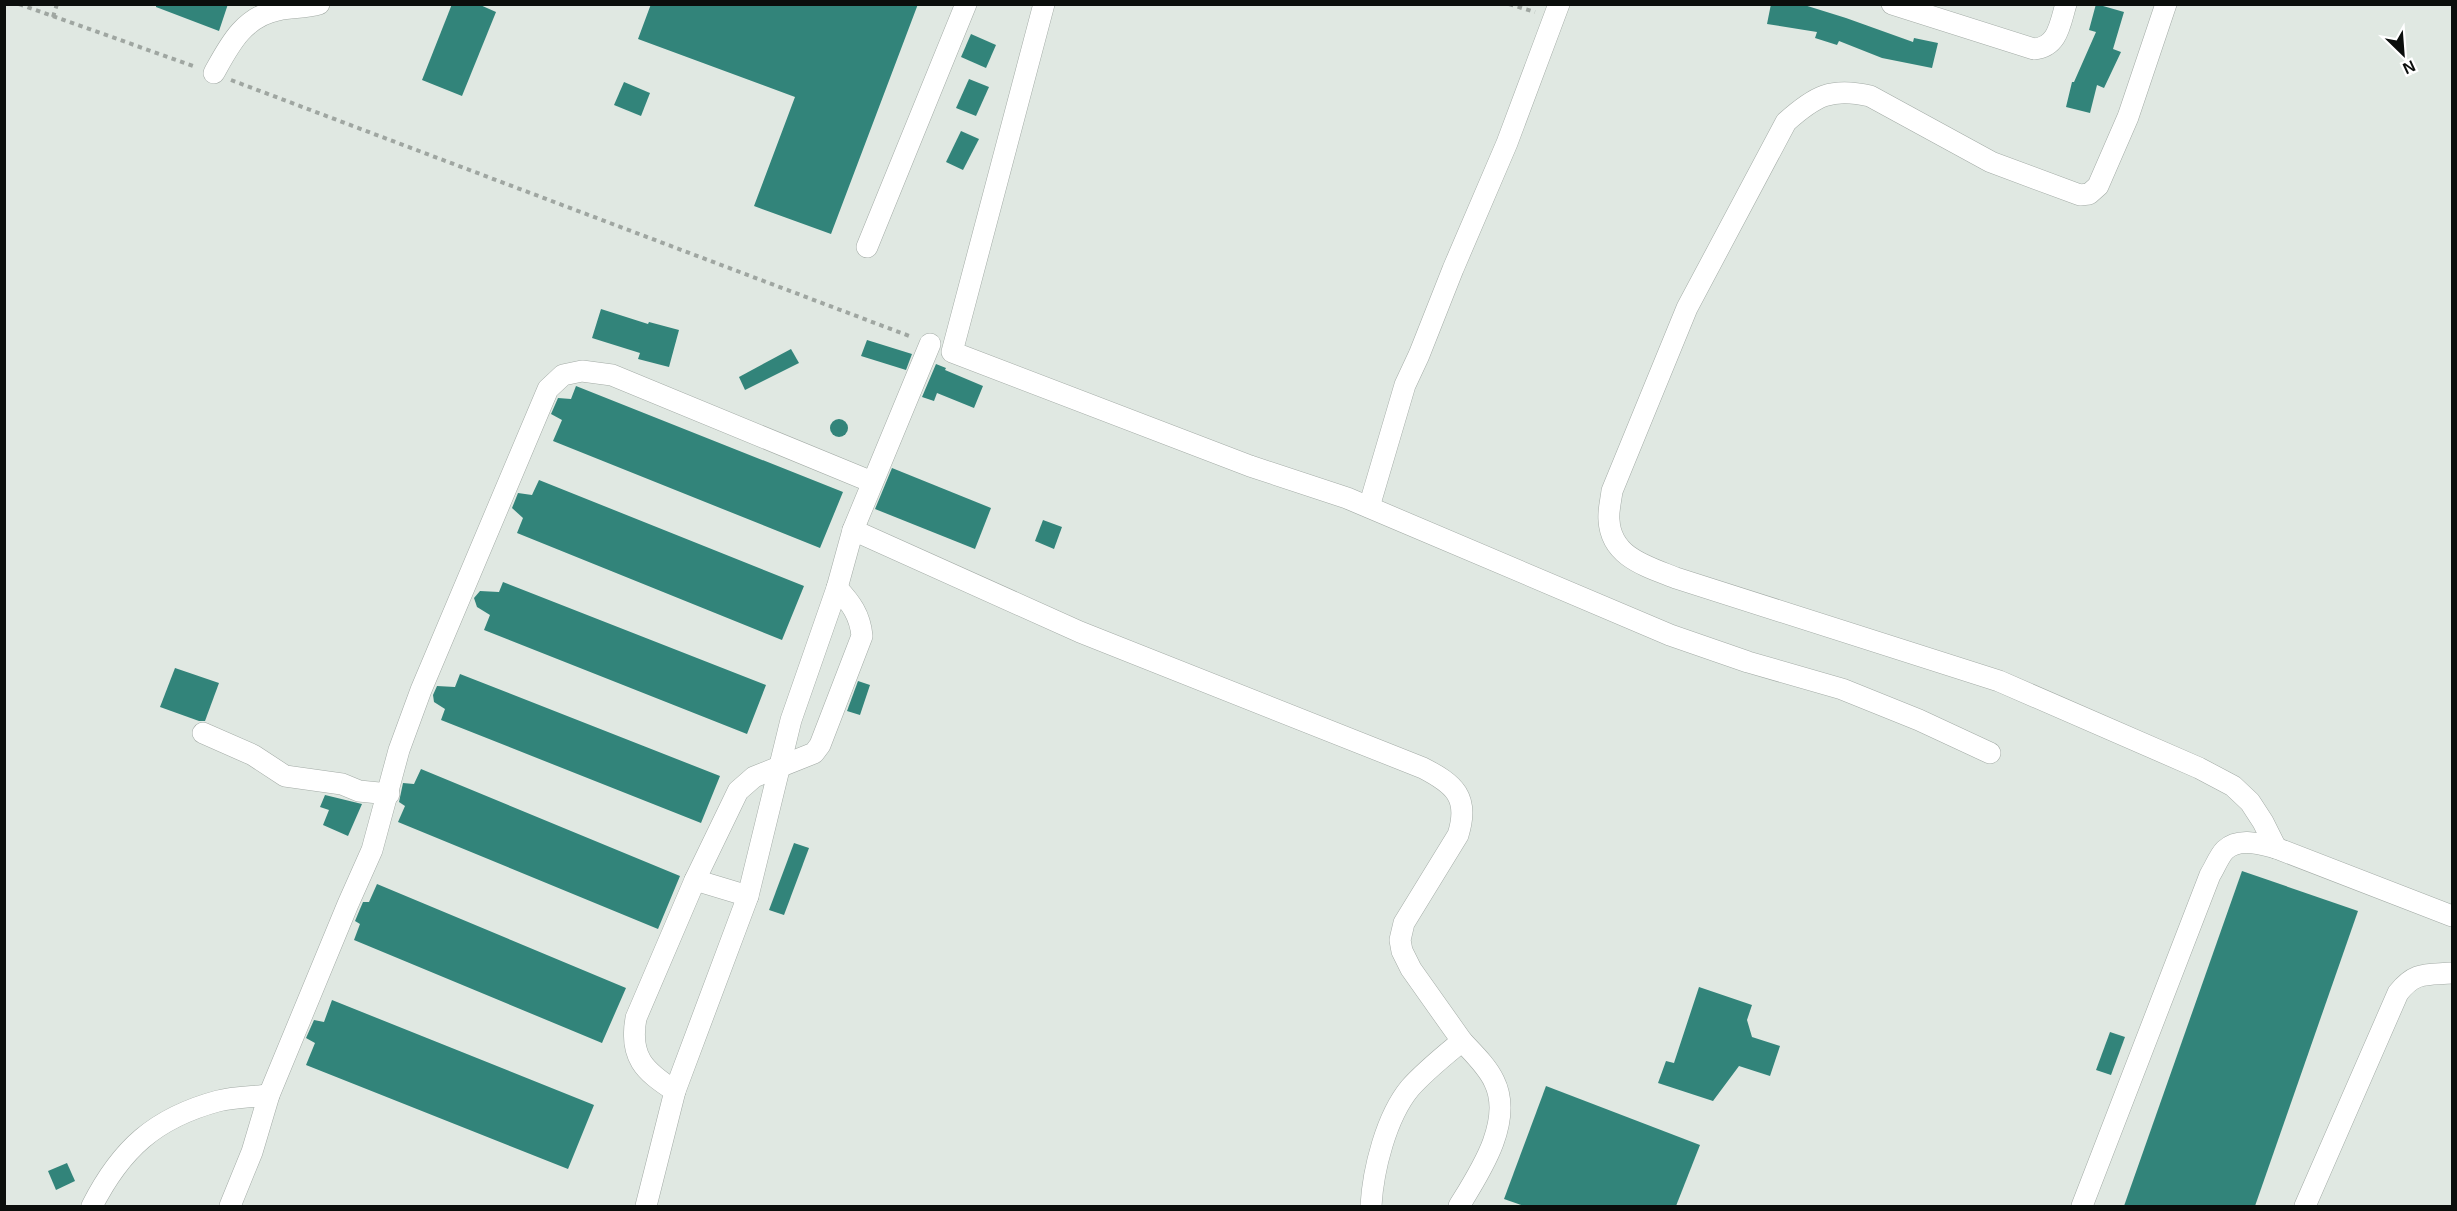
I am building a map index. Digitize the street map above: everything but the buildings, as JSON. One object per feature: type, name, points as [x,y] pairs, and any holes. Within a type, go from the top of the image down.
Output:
[{"type":"street","points":[[214,74],[243,27],[259,16],[276,10],[319,4]]},
{"type":"street","points":[[867,247],[966,4]]},
{"type":"street","points":[[1044,4],[952,352],[1250,466],[1369,507],[1670,635],[1748,662],[1842,689],[1919,720],[1990,753]]},
{"type":"street","points":[[1892,4],[2034,49],[2043,48],[2052,43],[2066,4]]},
{"type":"street","points":[[2166,4],[2128,117],[2098,186],[2089,194],[2080,195],[1991,162],[1870,96],[1849,91],[1826,94],[1807,103],[1786,122],[1687,309],[1612,491],[1609,519],[1615,543],[1633,561],[1676,578],[1999,681],[2199,768],[2233,786],[2250,802],[2276,848]]},
{"type":"street","points":[[1369,507],[1405,385],[1408,350],[1448,267],[1502,140],[1552,10]]},
{"type":"street","points":[[650,1202],[675,1091],[748,896],[792,720],[837,588],[853,530],[930,344]]},
{"type":"street","points":[[230,1206],[252,1152],[269,1095],[372,849],[389,794],[399,750],[421,690],[548,389],[563,375],[582,371],[612,375],[872,482]]},
{"type":"street","points":[[853,530],[1080,632],[1423,768],[1447,780],[1458,794],[1463,809],[1462,822],[1458,835],[1404,923],[1400,940],[1402,951],[1411,969],[1462,1041],[1493,1078],[1499,1093],[1502,1110],[1499,1127],[1460,1206]]},
{"type":"street","points":[[675,1091],[653,1077],[636,1053],[633,1036],[636,1018],[695,880],[738,791],[754,777],[814,753],[820,745],[862,636],[860,621],[853,605],[837,588]]},
{"type":"street","points":[[203,733],[253,755],[285,776],[342,784],[359,791],[389,794]]},
{"type":"street","points":[[2082,1206],[2210,875],[2225,850],[2237,844],[2249,842],[2276,848],[2452,916]]},
{"type":"street","points":[[695,880],[748,896]]},
{"type":"street","points":[[2305,1206],[2398,993],[2406,983],[2421,975],[2452,973]]},
{"type":"street","points":[[1371,1206],[1382,1144],[1400,1104],[1410,1089],[1462,1041]]},
{"type":"street","points":[[92,1206],[128,1149],[153,1128],[185,1112],[220,1101],[269,1095]]},
{"type":"path","points":[[18,4],[214,74],[930,344]]},
{"type":"path","points":[[53,17],[57,4]]},
{"type":"path","points":[[1509,4],[1552,10]]}]
